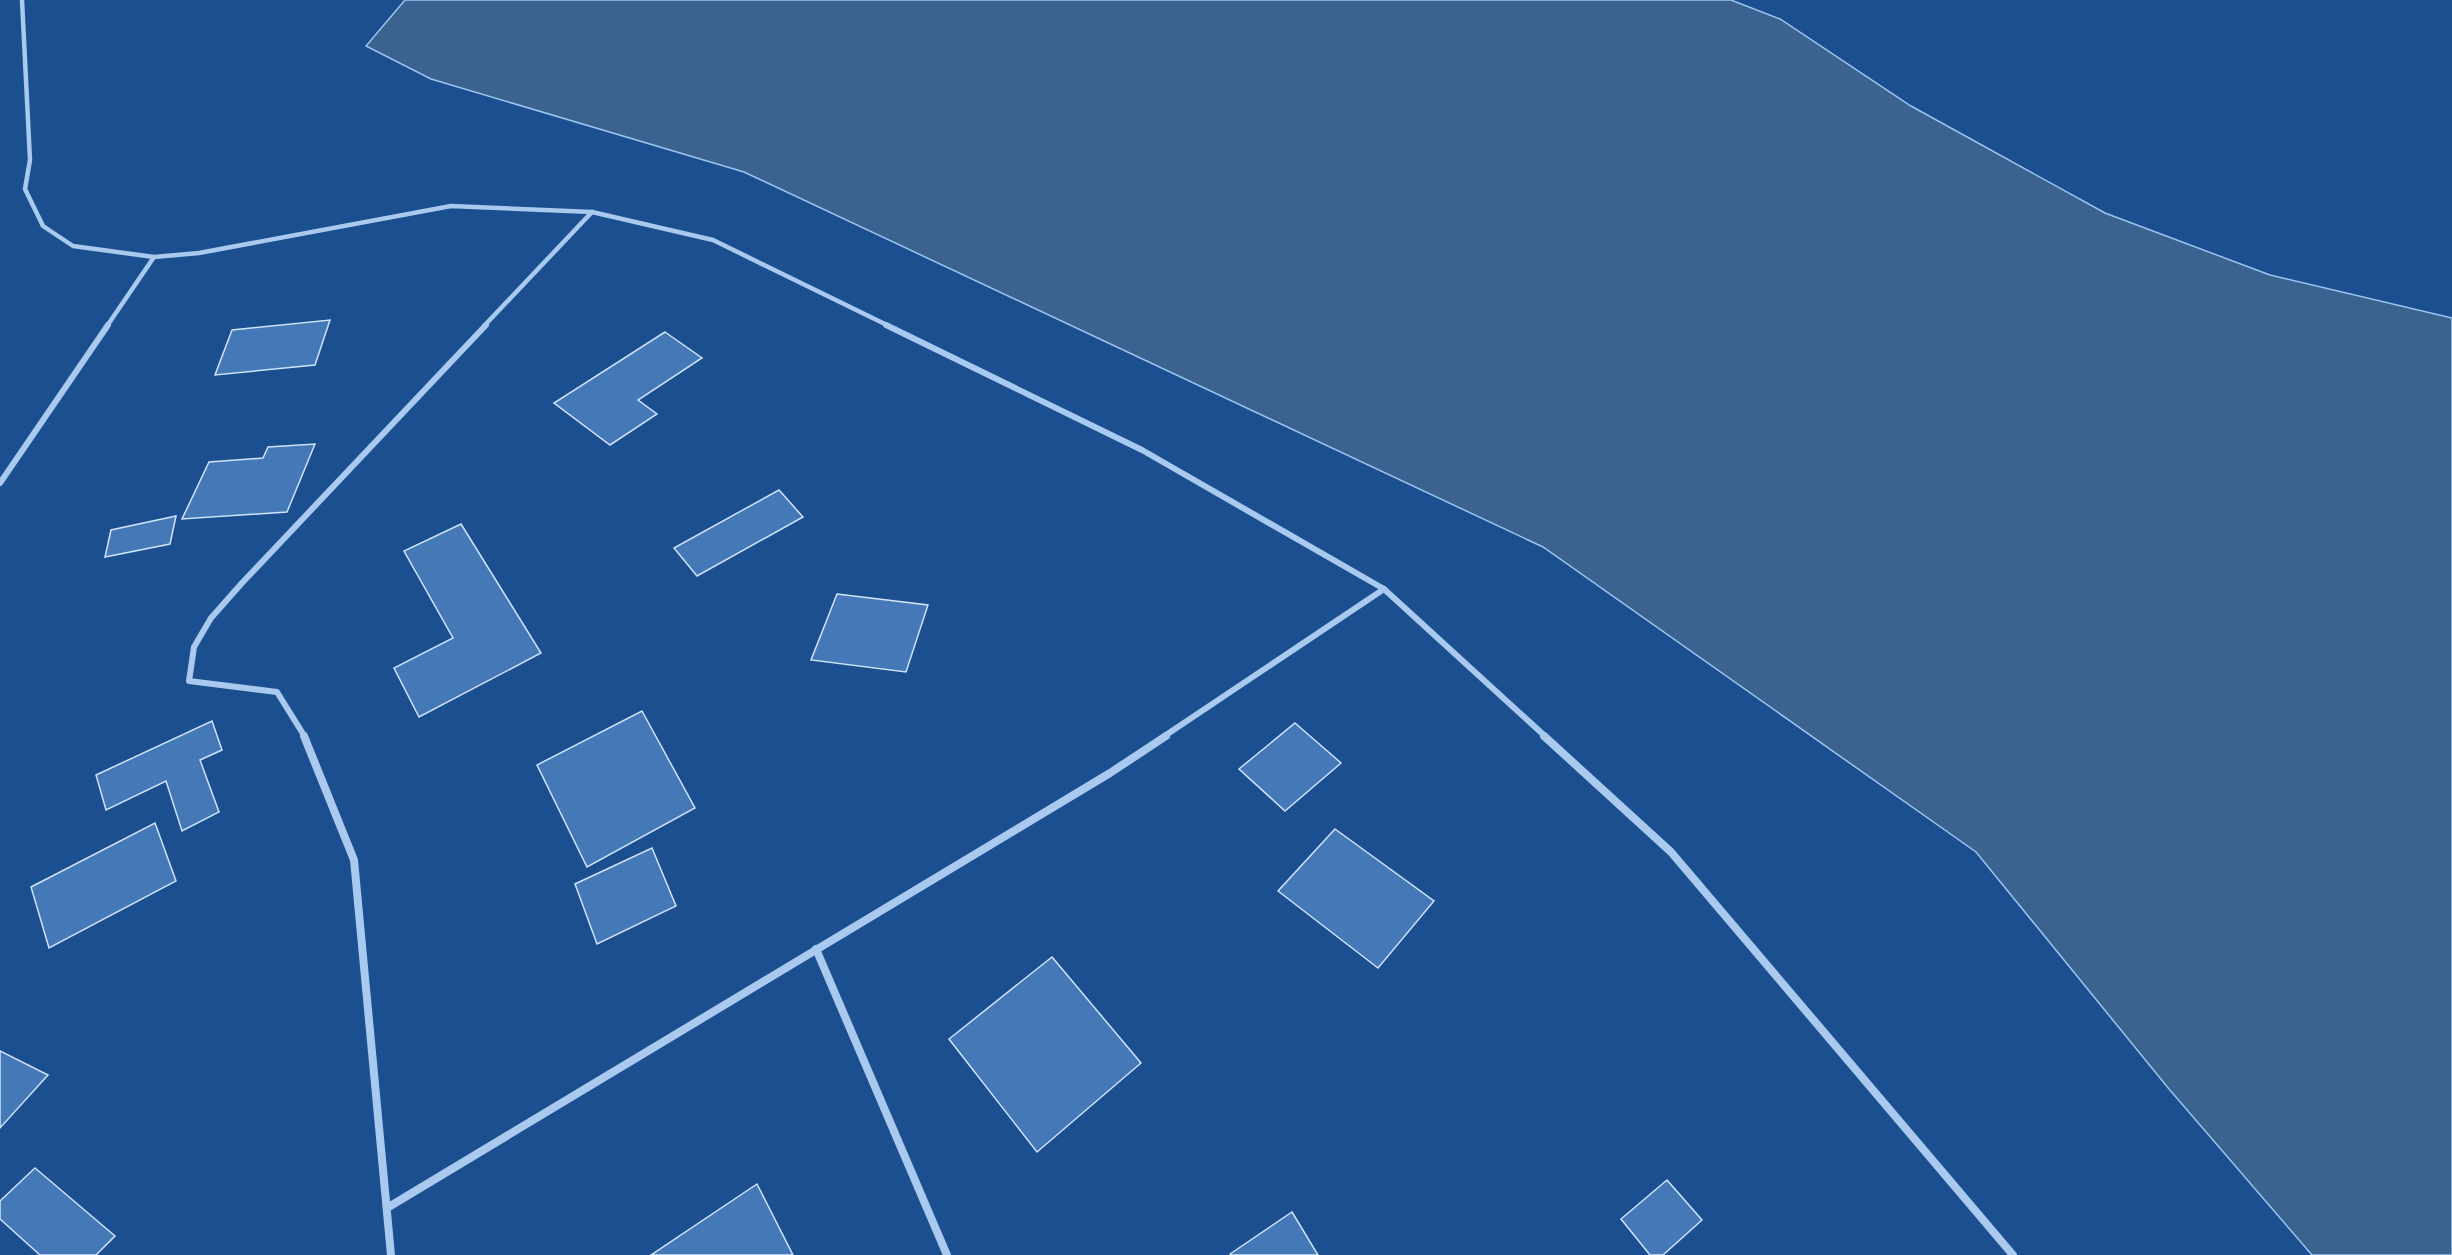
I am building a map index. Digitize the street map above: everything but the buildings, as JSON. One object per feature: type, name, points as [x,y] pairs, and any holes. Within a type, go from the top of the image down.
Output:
[{"type":"street","points":[[22,0],[30,160],[25,189],[43,226],[72,246],[154,257],[199,254],[452,206],[592,212],[713,240],[1142,450],[1384,589],[1671,852],[2013,1255]]},
{"type":"street","points":[[391,1255],[354,860],[310,745],[277,692],[189,681],[194,647],[211,618],[242,583],[592,212]]},
{"type":"street","points":[[0,483],[154,257]]},
{"type":"street","points":[[387,1208],[1110,773],[1384,589]]},
{"type":"street","points":[[816,949],[947,1255]]},
{"type":"water","points":[[405,0],[1731,0],[1780,19],[1911,106],[2105,213],[2270,275],[2452,318],[2452,1255],[2312,1255],[2169,1089],[1976,852],[1543,547],[744,172],[431,79],[366,46]]}]
